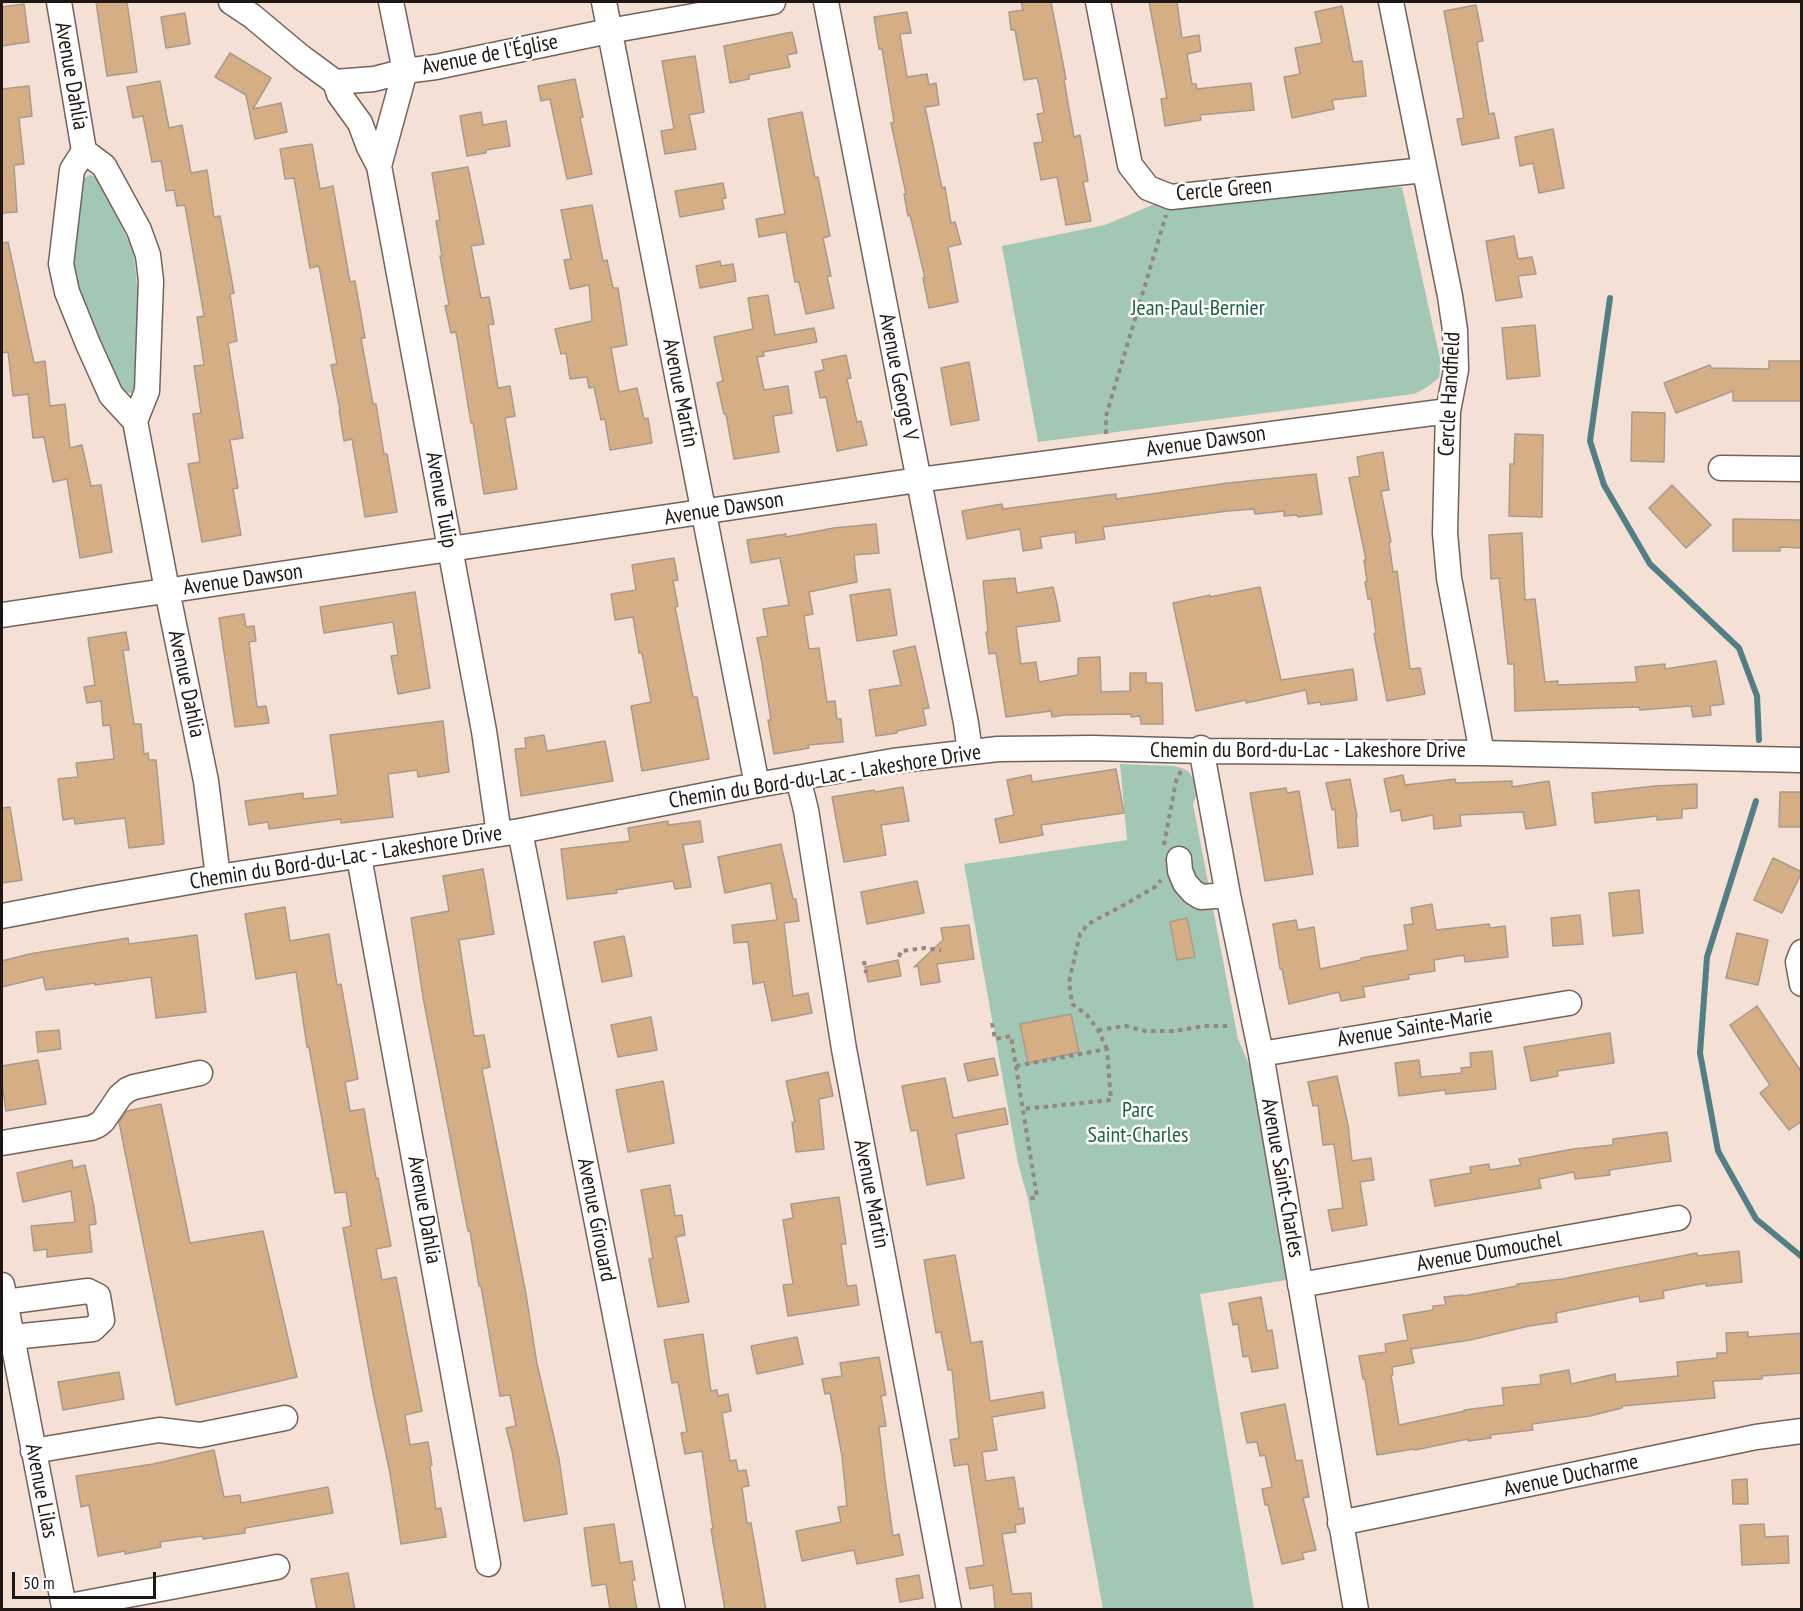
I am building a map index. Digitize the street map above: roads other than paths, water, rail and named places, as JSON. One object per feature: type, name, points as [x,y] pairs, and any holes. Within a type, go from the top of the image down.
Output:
[{"type":"street","name":"Avenue Dahlia","points":[[59,2],[84,151],[72,170],[61,264],[67,292],[111,395],[135,421],[206,781],[219,878]]},
{"type":"street","points":[[231,2],[335,82]]},
{"type":"street","name":"Avenue Tulip","points":[[379,166],[405,71],[391,2]]},
{"type":"street","name":"Avenue Martin","points":[[604,2],[757,785]]},
{"type":"street","name":"Avenue de l'Église","points":[[335,82],[374,80],[405,71],[773,2]]},
{"type":"street","name":"Avenue George V","points":[[826,2],[970,752]]},
{"type":"street","name":"Cercle Green","points":[[1098,2],[1130,165],[1148,188],[1171,197],[1424,170]]},
{"type":"street","name":"Cercle Handfield","points":[[1391,2],[1455,330],[1456,370],[1448,411],[1445,533],[1449,578],[1482,753]]},
{"type":"street","name":"Avenue Tulip","points":[[335,82],[339,94],[360,123],[379,166],[484,731],[509,833]]},
{"type":"street","name":"Avenue Dahlia","points":[[84,151],[104,166],[139,230],[148,255],[151,281],[147,391],[135,421]]},
{"type":"street","name":"Avenue Dawson","points":[[2,615],[918,480],[1333,424],[1448,411]]},
{"type":"street","points":[[1721,468],[1802,469]]},
{"type":"street","name":"Chemin du Bord-du-Lac - Lakeshore Drive","points":[[2,916],[219,878],[509,833],[893,761],[998,749],[1201,749],[1802,760]]},
{"type":"street","name":"Avenue Saint-Charles","points":[[1201,749],[1261,1054],[1356,1610]]},
{"type":"street","name":"Avenue Martin","points":[[798,778],[806,810],[844,1049],[949,1610]]},
{"type":"street","name":"Avenue Girouard","points":[[509,833],[673,1610]]},
{"type":"street","points":[[1170,856],[1185,883],[1193,892],[1201,897],[1228,895]]},
{"type":"street","name":"Avenue Dahlia","points":[[359,857],[488,1564]]},
{"type":"street","points":[[1802,952],[1798,962],[1802,984]]},
{"type":"street","name":"Avenue Sainte-Marie","points":[[1261,1054],[1569,1003]]},
{"type":"street","points":[[2,1143],[91,1128],[103,1121],[120,1096],[127,1090],[200,1073]]},
{"type":"street","name":"Avenue Dumouchel","points":[[1300,1285],[1678,1218]]},
{"type":"street","name":"Avenue Lilas","points":[[12,1338],[93,1329],[102,1320],[98,1296],[88,1291],[3,1294],[64,1607],[277,1567]]},
{"type":"street","points":[[33,1451],[159,1430],[200,1436],[285,1418]]},
{"type":"street","name":"Avenue Ducharme","points":[[1341,1523],[1756,1437],[1802,1431]]},
{"type":"waterway","points":[[1610,298],[1590,441],[1604,485],[1650,564],[1739,648],[1757,696],[1759,740]]},
{"type":"waterway","points":[[1756,801],[1707,957],[1700,1053],[1718,1151],[1756,1219],[1802,1257]]},
{"type":"park label","name":"Jean-Paul-Bernier","points":[[1198,309]]},
{"type":"park label","name":"Parc Saint-Charles","points":[[1138,1124]]}]
